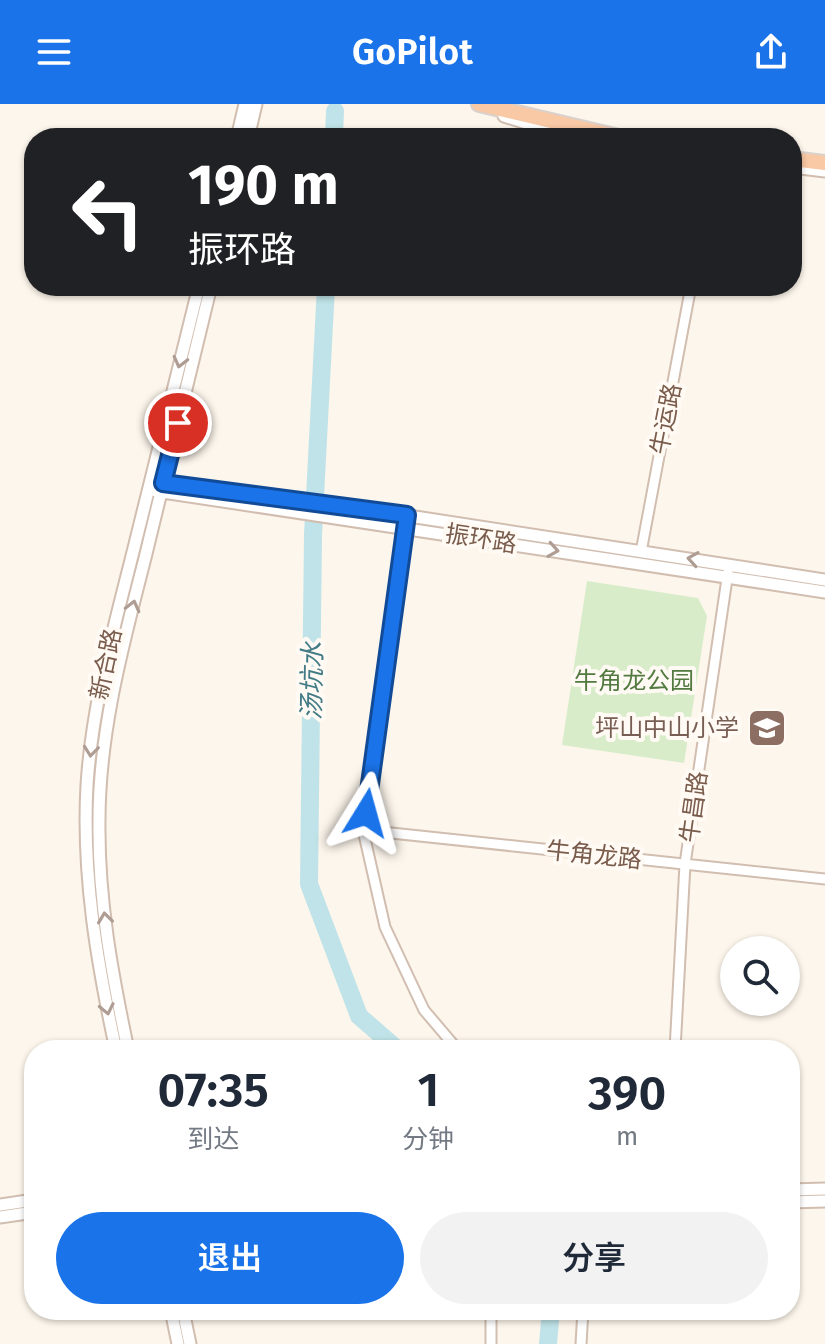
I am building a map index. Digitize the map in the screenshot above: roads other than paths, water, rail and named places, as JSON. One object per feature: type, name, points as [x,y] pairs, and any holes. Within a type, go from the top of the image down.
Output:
[{"type":"highway","points":[[479,104],[581,128]]},
{"type":"highway","points":[[802,160],[825,163]]},
{"type":"street","points":[[242,104],[247,128]]},
{"type":"street","points":[[247,128],[256,104]]},
{"type":"street","points":[[247,128],[265,104]]},
{"type":"street","points":[[466,104],[542,128]]},
{"type":"street","points":[[802,168],[825,171]]},
{"type":"street","name":"新合路","points":[[114,1040],[100,976],[89,895],[87,784],[104,670],[196,296]]},
{"type":"street","name":"新合路","points":[[126,1040],[103,909],[100,785],[114,683],[209,296]]},
{"type":"street","name":"牛运路","points":[[641,552],[689,296]]},
{"type":"street","name":"振环路","points":[[149,485],[364,517],[641,552],[825,592]]},
{"type":"street","points":[[406,521],[363,830],[385,927],[424,1010],[450,1040]]},
{"type":"street","name":"振环路","points":[[406,521],[728,571],[825,580]]},
{"type":"street","name":"牛昌路","points":[[676,1040],[685,864],[728,571]]},
{"type":"street","name":"牛角龙路","points":[[363,830],[825,879]]},
{"type":"street","points":[[800,1190],[825,1189]]},
{"type":"street","points":[[0,1205],[24,1201]]},
{"type":"street","points":[[800,1202],[825,1201]]},
{"type":"street","points":[[0,1217],[24,1213]]},
{"type":"street","points":[[173,1320],[178,1344]]},
{"type":"street","points":[[185,1320],[190,1344]]},
{"type":"street","points":[[491,1320],[491,1344]]},
{"type":"street","points":[[581,1344],[582,1320]]},
{"type":"waterway","name":"汤坑水","points":[[334,128],[335,111]]},
{"type":"waterway","name":"汤坑水","points":[[325,296],[313,535],[309,884],[359,1016],[387,1040]]},
{"type":"waterway","name":"汤坑水","points":[[548,1344],[550,1320]]},
{"type":"place","name":"坪山中山小学","points":[[767,728]]},
{"type":"park label","name":"牛角龙公园","points":[[634,681]]}]
